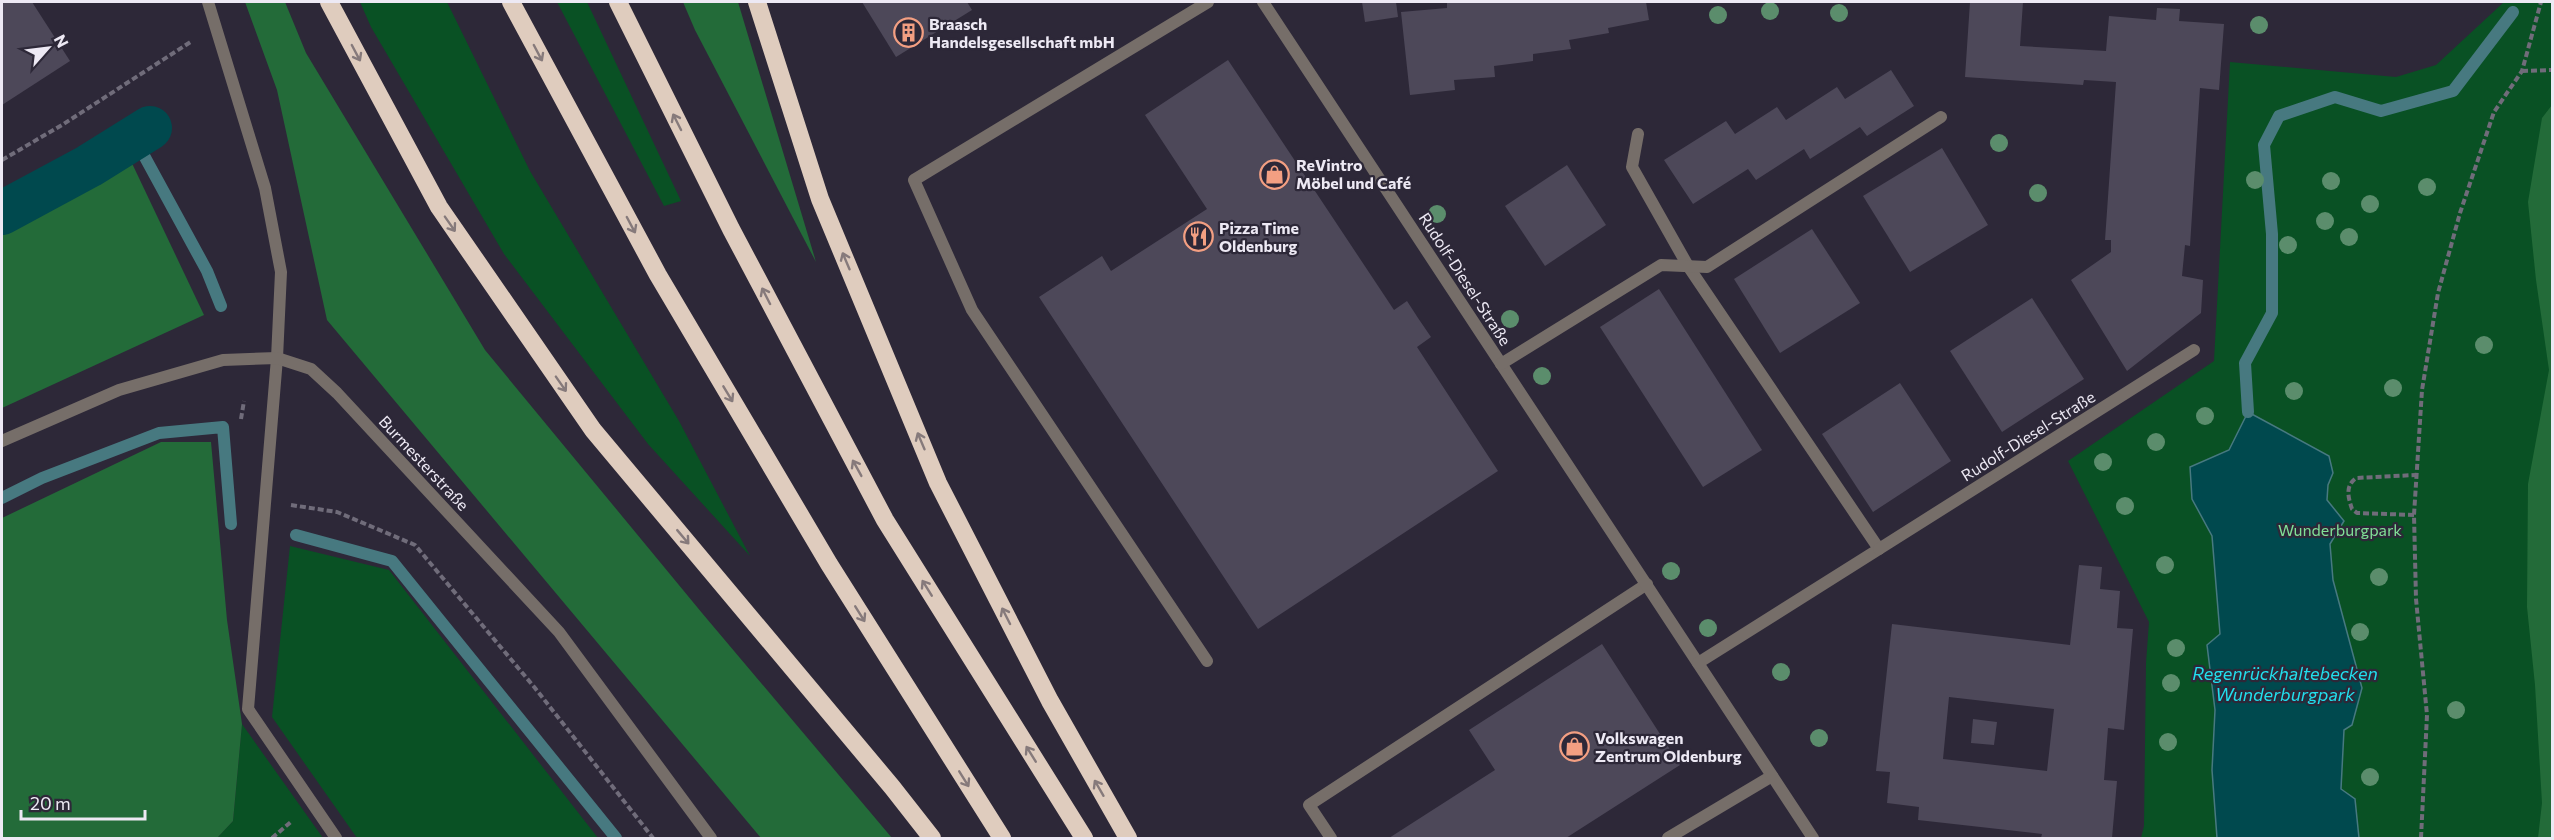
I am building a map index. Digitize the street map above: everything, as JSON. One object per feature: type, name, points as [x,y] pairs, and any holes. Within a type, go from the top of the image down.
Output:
[{"type":"highway","points":[[329,2],[439,207],[593,430],[892,787],[932,838]]},
{"type":"highway","points":[[511,2],[658,275],[829,564],[1002,838]]},
{"type":"highway","points":[[618,2],[731,229],[885,519],[1084,838]]},
{"type":"highway","points":[[757,2],[820,199],[938,483],[1050,701],[1128,838]]},
{"type":"street","points":[[208,2],[265,188],[281,272],[277,358],[248,709],[336,838]]},
{"type":"street","points":[[1208,2],[914,180],[972,310],[1208,661]]},
{"type":"street","name":"Rudolf-Diesel-Straße","points":[[1263,2],[1813,838]]},
{"type":"street","name":"Rudolf-Diesel-Straße","points":[[1501,364],[1660,265],[1707,267],[1941,117]]},
{"type":"street","points":[[1638,134],[1632,167],[1688,266],[1879,549]]},
{"type":"street","name":"Rudolf-Diesel-Straße","points":[[1698,663],[2194,350]]},
{"type":"street","name":"Burmesterstraße","points":[[2,441],[119,390],[223,360],[277,358],[311,369],[337,393],[559,632],[711,838]]},
{"type":"street","points":[[1330,838],[1309,805],[1647,584]]},
{"type":"street","points":[[1668,838],[1772,776]]},
{"type":"path","points":[[2421,838],[2427,715],[2416,599],[2414,515],[2422,390],[2438,293],[2460,213],[2494,112],[2522,71],[2541,2]]},
{"type":"path","points":[[2,160],[62,125],[215,27]]},
{"type":"path","points":[[2522,71],[2553,70]]},
{"type":"path","points":[[241,425],[242,404],[277,358]]},
{"type":"path","points":[[2414,515],[2357,513],[2352,509],[2348,491],[2351,482],[2356,478],[2415,475]]},
{"type":"path","points":[[264,502],[337,512],[415,545],[535,688],[653,838]]},
{"type":"green space","points":[[245,2],[285,2],[306,53],[485,350],[702,613],[892,838],[761,838],[327,320],[277,90]]},
{"type":"green space","points":[[360,2],[447,2],[530,171],[679,421],[750,556],[648,444],[504,254],[371,27]]},
{"type":"green space","points":[[557,2],[587,2],[681,201],[664,206]]},
{"type":"green space","points":[[683,2],[738,2],[816,262],[695,30]]},
{"type":"green space","name":"Wunderburgpark","points":[[2504,2],[2552,2],[2552,838],[2141,838],[2144,826],[2146,663],[2149,622],[2068,461],[2214,361],[2230,62],[2396,77],[2436,65]]},
{"type":"green space","points":[[2552,105],[2552,838],[2538,838],[2542,803],[2535,685],[2527,607],[2528,484],[2549,370],[2528,202],[2542,118]]},
{"type":"green space","points":[[129,157],[204,315],[2,408],[2,227]]},
{"type":"green space","points":[[161,442],[211,442],[227,620],[242,724],[233,821],[217,838],[2,838],[2,518]]},
{"type":"green space","points":[[290,546],[389,570],[598,838],[357,838],[272,717]]},
{"type":"green space","points":[[242,724],[323,838],[217,838],[233,821]]},
{"type":"water","name":"Regenrückhaltebecken Wunderburgpark","points":[[2248,412],[2329,456],[2333,473],[2328,485],[2327,500],[2344,521],[2330,544],[2333,580],[2362,688],[2352,725],[2344,730],[2341,789],[2355,799],[2359,838],[2217,838],[2212,770],[2215,710],[2207,645],[2220,634],[2212,536],[2192,499],[2190,467],[2229,450]]},
{"type":"building","points":[[2,2],[32,2],[70,61],[2,105]]},
{"type":"building","name":"Braasch Handelsgesellschaft mbH","points":[[862,2],[967,2],[972,10],[896,57]]},
{"type":"building","points":[[1362,2],[1396,2],[1398,17],[1365,22]]},
{"type":"building","points":[[1447,2],[1646,2],[1649,20],[1608,28],[1609,33],[1569,40],[1571,49],[1533,54],[1533,61],[1494,66],[1495,77],[1454,80],[1455,90],[1410,95],[1401,12],[1447,8]]},
{"type":"building","points":[[1970,2],[2023,2],[2020,46],[2106,51],[2109,16],[2156,20],[2157,8],[2180,9],[2179,21],[2224,24],[2219,90],[2200,88],[2190,246],[2185,245],[2182,276],[2203,280],[2201,313],[2127,371],[2071,280],[2111,252],[2111,240],[2105,240],[2116,82],[2084,80],[2083,85],[1965,77]]},
{"type":"building","points":[[1228,60],[1394,310],[1407,301],[1431,337],[1417,347],[1498,471],[1258,629],[1039,297],[1102,256],[1111,271],[1207,209],[1145,115]]},
{"type":"building","points":[[1891,70],[1914,106],[1867,136],[1860,127],[1810,159],[1804,149],[1756,180],[1748,169],[1693,204],[1664,160],[1726,121],[1735,134],[1777,107],[1786,120],[1837,87],[1845,99]]},
{"type":"building","points":[[1942,148],[1988,225],[1910,272],[1863,196]]},
{"type":"building","points":[[1567,165],[1606,225],[1545,266],[1505,206]]},
{"type":"building","points":[[1812,229],[1860,303],[1780,353],[1734,279]]},
{"type":"building","points":[[1659,289],[1762,450],[1703,487],[1600,327]]},
{"type":"building","points":[[2032,298],[2084,379],[2002,432],[1950,351]]},
{"type":"building","points":[[1900,383],[1951,461],[1873,512],[1822,434]]},
{"type":"building","points":[[2079,565],[2102,567],[2100,589],[2120,591],[2117,628],[2133,629],[2124,730],[2108,728],[2104,780],[2117,781],[2112,838],[2041,838],[2042,834],[1918,820],[1919,807],[1887,803],[1890,772],[1876,771],[1892,624],[2070,645]],"holes":[[[1949,697],[2054,709],[2047,771],[1943,759]]]},
{"type":"building","name":"Volkswagen Zentrum Oldenburg","points":[[1602,644],[1680,765],[1566,838],[1389,838],[1495,770],[1469,730]]},
{"type":"building","points":[[1973,719],[1997,722],[1994,745],[1971,743]]},
{"type":"waterway","points":[[2248,412],[2245,363],[2272,313],[2272,234],[2264,145],[2279,116],[2335,97],[2381,111],[2453,91],[2513,12]]},
{"type":"waterway","points":[[2,213],[89,166],[150,128]]},
{"type":"waterway","points":[[135,139],[207,271],[221,306]]},
{"type":"waterway","points":[[2,498],[42,478],[159,433],[223,427],[231,524]]},
{"type":"waterway","points":[[296,535],[392,561],[616,838]]},
{"type":"place","name":"Braasch Handelsgesellschaft mbH","points":[[908,33]]},
{"type":"place","name":"ReVintro Möbel und Café","points":[[1275,174]]},
{"type":"place","name":"Pizza Time Oldenburg","points":[[1198,237]]},
{"type":"place","name":"Volkswagen Zentrum Oldenburg","points":[[1574,747]]}]
